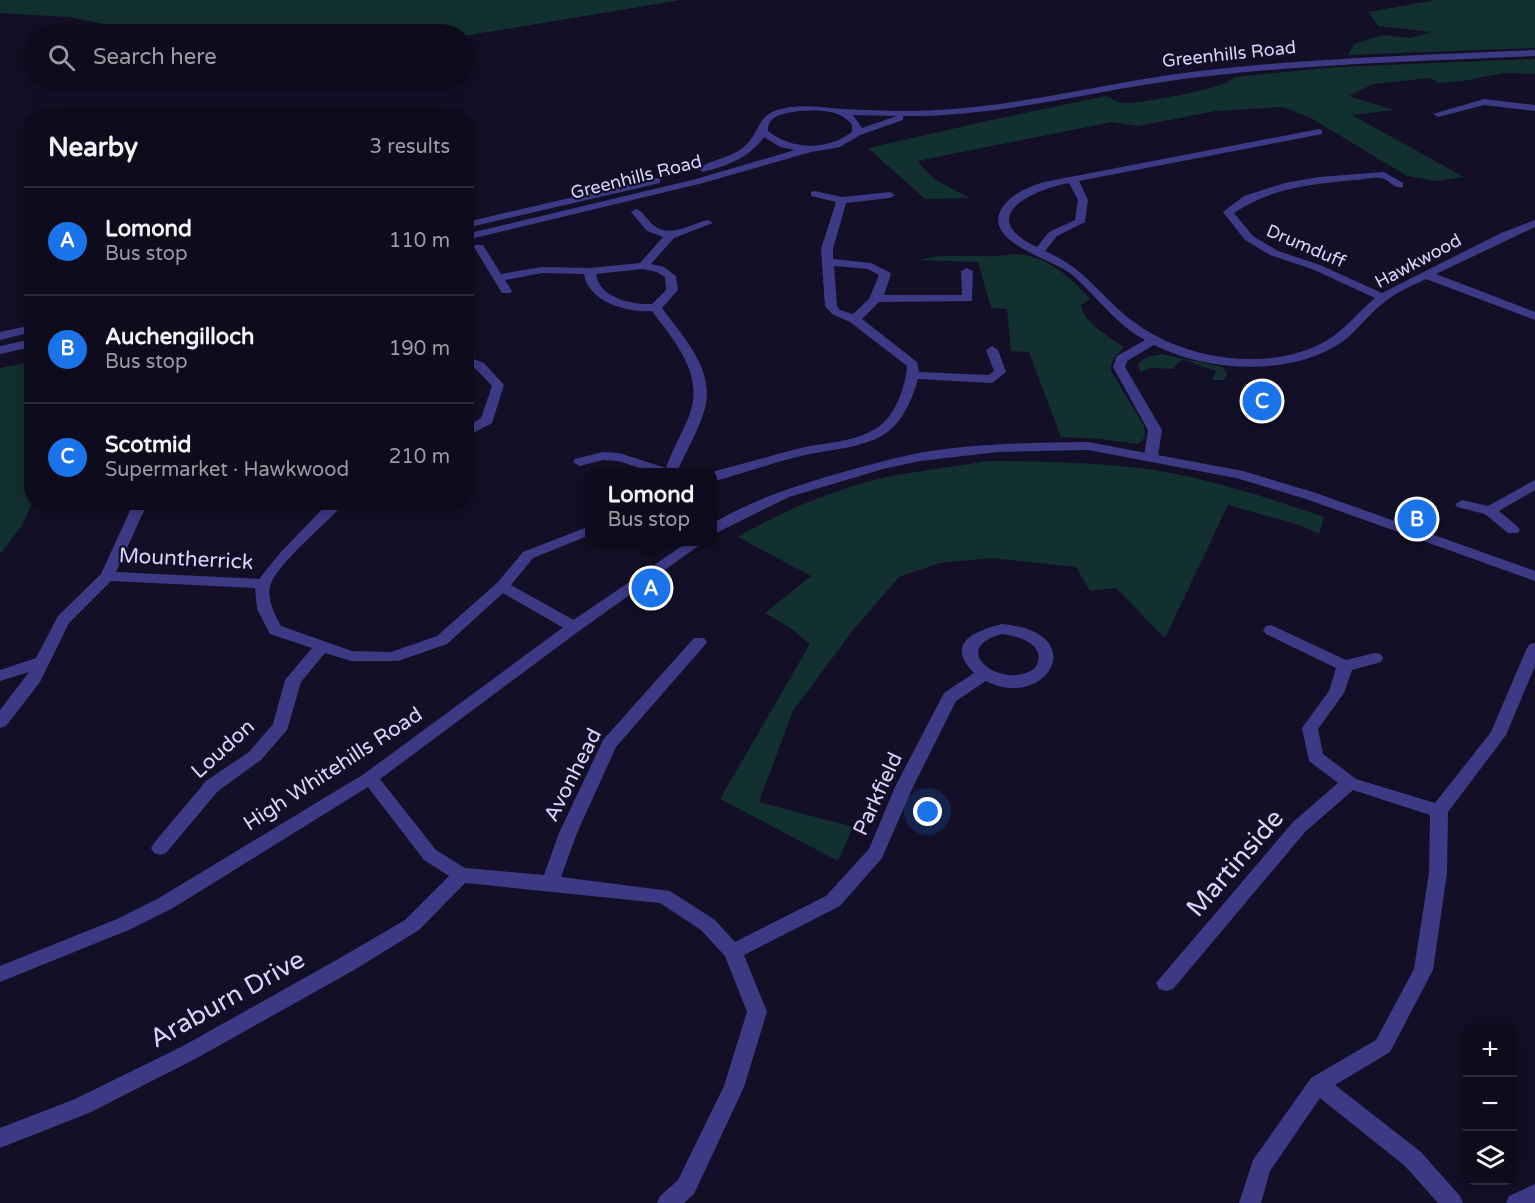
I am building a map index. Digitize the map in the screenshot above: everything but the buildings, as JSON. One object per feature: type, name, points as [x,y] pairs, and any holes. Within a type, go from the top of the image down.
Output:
[{"type":"street","name":"Greenhills Road","points":[[474,235],[699,181],[814,148],[842,143],[857,133],[884,122],[930,114],[1000,107],[1149,81],[1254,69],[1327,62],[1535,53]]},
{"type":"street","points":[[1438,114],[1484,102],[1535,108]]},
{"type":"street","name":"Greenhills Road","points":[[474,223],[717,166],[736,158],[753,146],[763,131],[764,121],[784,110],[813,108],[839,112],[930,114]]},
{"type":"street","points":[[839,112],[855,121],[858,127],[857,133]]},
{"type":"street","points":[[763,131],[776,142],[814,148]]},
{"type":"street","name":"Hawkwood","points":[[1319,132],[1044,185],[1016,199],[1004,210],[1002,224],[1009,237],[1066,265],[1088,283],[1130,325],[1154,340],[1182,351],[1220,360],[1246,363],[1280,360],[1326,346],[1345,334],[1383,298],[1507,232],[1535,223]]},
{"type":"street","name":"Drumduff","points":[[1383,298],[1316,267],[1274,253],[1249,238],[1228,212],[1248,198],[1289,185],[1319,180],[1384,175],[1400,185]]},
{"type":"street","points":[[1039,251],[1053,234],[1080,222],[1083,215],[1081,191],[1072,180]]},
{"type":"street","points":[[815,194],[842,200],[890,195]]},
{"type":"street","points":[[717,476],[867,437],[885,428],[894,419],[914,375],[913,365],[854,319],[836,312],[831,306],[827,249],[842,200]]},
{"type":"street","points":[[636,212],[651,229],[670,236]]},
{"type":"street","points":[[643,266],[670,236],[708,223]]},
{"type":"street","points":[[479,247],[506,291]]},
{"type":"street","points":[[828,262],[871,266],[885,274],[881,290],[876,298],[865,313],[854,319]]},
{"type":"street","points":[[497,278],[542,270],[590,271],[643,266],[660,268],[670,276],[672,290],[665,300],[655,307],[632,307],[597,291],[590,279],[590,271]]},
{"type":"street","points":[[876,298],[968,300],[967,271]]},
{"type":"street","points":[[1427,275],[1535,316]]},
{"type":"street","points":[[655,307],[684,348],[702,388],[699,407],[673,468]]},
{"type":"street","points":[[0,336],[24,330]]},
{"type":"street","points":[[1151,456],[1155,429],[1119,367],[1121,359],[1154,340]]},
{"type":"street","points":[[0,350],[24,345]]},
{"type":"street","points":[[914,375],[992,379],[1000,372],[992,350]]},
{"type":"street","points":[[474,363],[480,366],[498,384],[487,420],[474,428]]},
{"type":"street","points":[[717,528],[732,518],[784,494],[880,466],[920,458],[998,448],[1088,446],[1238,474],[1311,496],[1535,576]]},
{"type":"street","points":[[580,462],[599,450],[652,468]]},
{"type":"street","points":[[1490,511],[1535,484]]},
{"type":"street","points":[[1462,504],[1490,511],[1513,530]]},
{"type":"street","points":[[107,576],[137,510]]},
{"type":"street","points":[[330,510],[286,555],[264,584],[262,608],[275,630],[351,656],[392,657],[442,640],[502,586],[528,555],[585,532]]},
{"type":"street","name":"High Whitehills Road","points":[[0,974],[114,928],[166,903],[370,778],[574,627],[691,546]]},
{"type":"street","name":"Mountherrick","points":[[0,722],[34,678],[63,620],[107,576],[264,584]]},
{"type":"street","points":[[502,586],[574,627]]},
{"type":"street","points":[[990,630],[1015,630],[1037,640],[1045,648],[1046,665],[1032,678],[1008,682],[984,674],[969,658],[968,650],[972,641],[979,634],[990,630]]},
{"type":"street","points":[[1271,630],[1345,666],[1375,658]]},
{"type":"street","name":"Avonhead","points":[[550,884],[568,833],[609,744],[699,642]]},
{"type":"street","name":"Loudon","points":[[160,848],[212,786],[255,756],[281,726],[293,680],[322,646]]},
{"type":"street","points":[[1250,1203],[1261,1167],[1318,1084],[1383,1047],[1423,970],[1438,873],[1439,811],[1498,735],[1533,658]]},
{"type":"street","points":[[0,675],[43,661]]},
{"type":"street","points":[[1345,666],[1336,693],[1310,728],[1315,757],[1350,783],[1439,811]]},
{"type":"street","name":"Parkfield","points":[[733,952],[833,901],[876,853],[904,787],[950,697],[984,674]]},
{"type":"street","points":[[370,778],[430,855],[461,875],[664,896],[708,925],[733,952],[757,1012],[734,1087],[686,1187],[668,1203]]},
{"type":"street","name":"Martinside","points":[[1166,982],[1299,826],[1350,783]]},
{"type":"street","name":"Araburn Drive","points":[[0,1138],[82,1107],[190,1052],[338,969],[412,925],[461,875]]},
{"type":"street","points":[[1318,1084],[1413,1159],[1452,1203]]},
{"type":"street","points":[[1517,1203],[1535,1194]]},
{"type":"green space","points":[[0,0],[681,0],[474,34],[474,24],[105,24],[68,17],[0,13]]},
{"type":"green space","points":[[1436,0],[1535,0],[1535,48],[1348,55],[1354,44],[1383,35],[1410,38],[1432,32],[1378,26],[1368,12]]},
{"type":"green space","points":[[1535,59],[1535,74],[1503,73],[1439,83],[1429,78],[1373,84],[1349,96],[1394,110],[1352,115],[1464,177],[1437,181],[1407,176],[1311,118],[1283,107],[1216,111],[1138,126],[1112,122],[917,161],[934,179],[970,198],[925,199],[868,148],[1106,96],[1124,103],[1148,101],[1216,86],[1235,77],[1336,67]]},
{"type":"green space","points":[[1014,254],[1047,262],[1066,275],[1090,299],[1081,305],[1087,318],[1098,329],[1124,347],[1114,358],[1110,369],[1144,426],[1145,437],[1138,444],[1061,437],[1029,352],[1011,351],[1007,309],[991,308],[978,262],[918,260],[942,256]]},
{"type":"green space","points":[[1161,354],[1223,367],[1227,375],[1224,380],[1212,380],[1216,371],[1184,360],[1173,369],[1152,368],[1140,372],[1138,364],[1147,357]]},
{"type":"green space","points":[[24,363],[24,510],[29,510],[21,527],[0,554],[0,368]]},
{"type":"green space","points":[[987,461],[1067,462],[1147,469],[1192,477],[1324,517],[1319,534],[1299,525],[1228,505],[1165,638],[1116,588],[1090,591],[1076,567],[991,558],[940,563],[899,577],[853,630],[793,711],[759,802],[853,827],[838,861],[720,799],[810,644],[789,627],[765,613],[811,576],[738,537],[812,500],[851,487],[891,476]]},
{"type":"place","name":"Scotmid","points":[[1262,401]]},
{"type":"place","name":"Auchengilloch","points":[[1417,519]]},
{"type":"place","name":"Lomond","points":[[651,588]]}]
